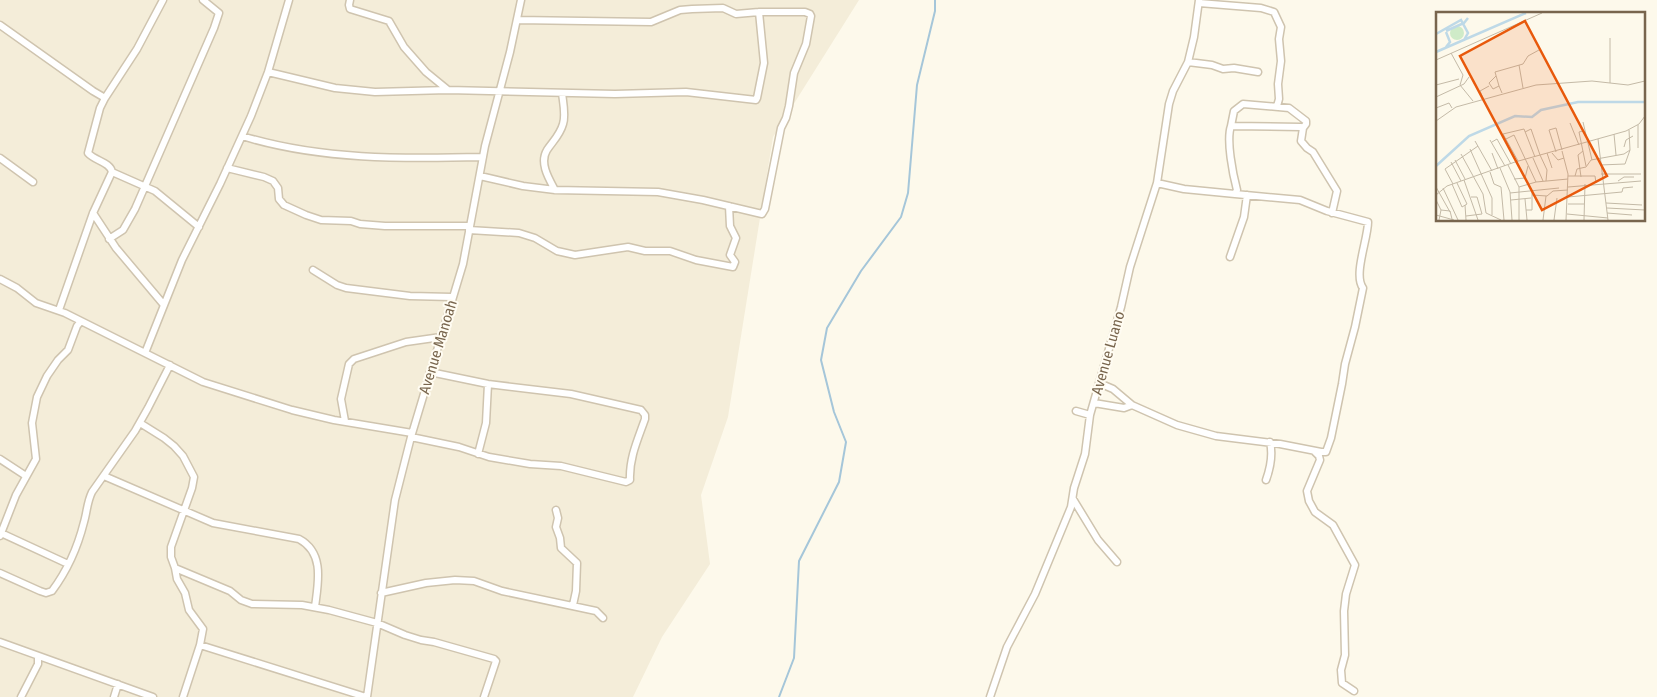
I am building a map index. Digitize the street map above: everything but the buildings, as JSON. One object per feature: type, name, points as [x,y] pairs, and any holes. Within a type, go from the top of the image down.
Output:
[{"type":"street","points":[[59,310],[93,213],[112,172],[110,166],[91,157],[88,153],[100,108],[104,98],[137,49],[163,0]]},
{"type":"street","points":[[109,240],[127,225],[146,186],[214,28],[218,13],[210,2],[203,0]]},
{"type":"street","points":[[145,353],[182,260],[251,116],[268,72],[289,0]]},
{"type":"street","points":[[350,0],[350,9],[390,21],[404,47],[426,72],[448,90]]},
{"type":"street","name":"Avenue Manoah","points":[[367,697],[395,500],[411,435],[463,264],[483,157],[521,0]]},
{"type":"street","points":[[1199,1],[1261,8],[1276,14],[1280,27],[1281,61],[1277,106]]},
{"type":"street","name":"Avenue Luano","points":[[990,697],[1008,647],[1035,594],[1068,517],[1084,454],[1090,415],[1121,308],[1130,267],[1157,183],[1169,104],[1173,91],[1188,62],[1199,1]]},
{"type":"street","points":[[480,176],[523,186],[555,190],[658,192],[760,213],[764,212],[778,139],[789,106],[794,73],[808,37],[811,16],[805,12],[736,14],[722,8],[692,8],[680,10],[651,22],[517,20]]},
{"type":"street","points":[[268,72],[335,88],[384,92],[448,90],[562,93],[686,92],[756,100],[758,98],[764,63],[759,12]]},
{"type":"street","points":[[0,25],[104,98]]},
{"type":"street","points":[[1188,62],[1212,65],[1223,69],[1234,68],[1258,72]]},
{"type":"street","points":[[555,190],[546,173],[544,157],[559,135],[564,122],[562,93]]},
{"type":"street","points":[[1235,194],[1237,190],[1229,133],[1234,111],[1244,104],[1290,108],[1303,118],[1306,124],[1302,128],[1301,141],[1306,148],[1314,152],[1337,191],[1332,213]]},
{"type":"street","points":[[1231,126],[1302,128]]},
{"type":"street","points":[[242,136],[267,144],[359,156],[483,157]]},
{"type":"street","points":[[0,158],[33,182]]},
{"type":"street","points":[[227,168],[273,181],[278,188],[279,199],[284,205],[306,216],[321,220],[351,221],[360,224],[385,226],[469,228],[520,233],[535,238],[557,250],[575,255],[628,248],[670,251],[696,260],[733,266],[735,262],[730,255],[736,238],[730,226],[729,206]]},
{"type":"street","points":[[112,172],[146,186],[165,198],[199,227]]},
{"type":"street","points":[[1099,383],[1113,389],[1132,405],[1166,420],[1206,433],[1326,452],[1329,445],[1345,364],[1363,288],[1359,282],[1368,222],[1332,213],[1300,200],[1184,189],[1157,183]]},
{"type":"street","points":[[1230,258],[1244,217],[1247,195]]},
{"type":"street","points":[[93,213],[109,240],[164,305]]},
{"type":"street","points":[[313,270],[337,285],[346,288],[410,296],[452,297]]},
{"type":"street","points":[[0,283],[0,279],[17,288],[36,302],[59,310],[203,382],[244,395],[292,410],[411,435],[459,447],[478,454],[517,462],[562,466],[626,482],[630,480],[630,466],[645,419],[644,413],[637,408],[571,394],[488,384],[430,372]]},
{"type":"street","points":[[68,564],[1,534],[16,495],[36,459],[32,423],[37,397],[47,376],[68,350],[77,326],[81,321]]},
{"type":"street","points":[[345,421],[341,399],[349,364],[354,359],[406,342],[441,337]]},
{"type":"street","points":[[0,573],[46,593],[56,586],[68,564],[84,523],[89,497],[140,423],[170,365]]},
{"type":"street","points":[[478,454],[486,423],[488,384]]},
{"type":"street","points":[[1094,403],[1124,408],[1132,405]]},
{"type":"street","points":[[1076,411],[1090,415]]},
{"type":"street","points":[[140,423],[174,446],[191,469],[194,477],[171,551],[177,579],[185,593],[189,610],[203,629],[200,645],[183,697]]},
{"type":"street","points":[[1266,480],[1270,471],[1270,442]]},
{"type":"street","points":[[1314,450],[1320,460],[1307,491],[1309,501],[1315,512],[1333,525],[1355,565],[1346,594],[1344,611],[1345,655],[1341,670],[1342,684],[1354,691]]},
{"type":"street","points":[[0,458],[26,476]]},
{"type":"street","points":[[104,476],[213,523],[299,540],[310,546],[318,564],[315,608]]},
{"type":"street","points":[[1073,499],[1102,544],[1117,562]]},
{"type":"street","points":[[556,510],[558,518],[556,529],[560,538],[561,548],[577,563],[577,587],[573,605]]},
{"type":"street","points":[[175,568],[230,591],[241,600],[252,604],[302,605],[377,623],[405,635],[495,660],[484,697]]},
{"type":"street","points":[[381,593],[426,583],[468,580],[502,590],[573,605],[596,612],[603,618]]},
{"type":"street","points":[[0,642],[153,697]]},
{"type":"street","points":[[200,645],[367,697]]},
{"type":"street","points":[[21,697],[38,664],[38,656]]},
{"type":"street","points":[[114,697],[118,684]]},
{"type":"shaded area","points":[[0,0],[859,0],[773,137],[728,417],[701,495],[710,564],[662,637],[633,697],[0,697]]},
{"type":"waterway","points":[[779,697],[794,658],[799,561],[839,482],[846,442],[834,412],[821,360],[827,328],[861,271],[901,217],[908,193],[917,85],[935,11],[935,0]]}]
